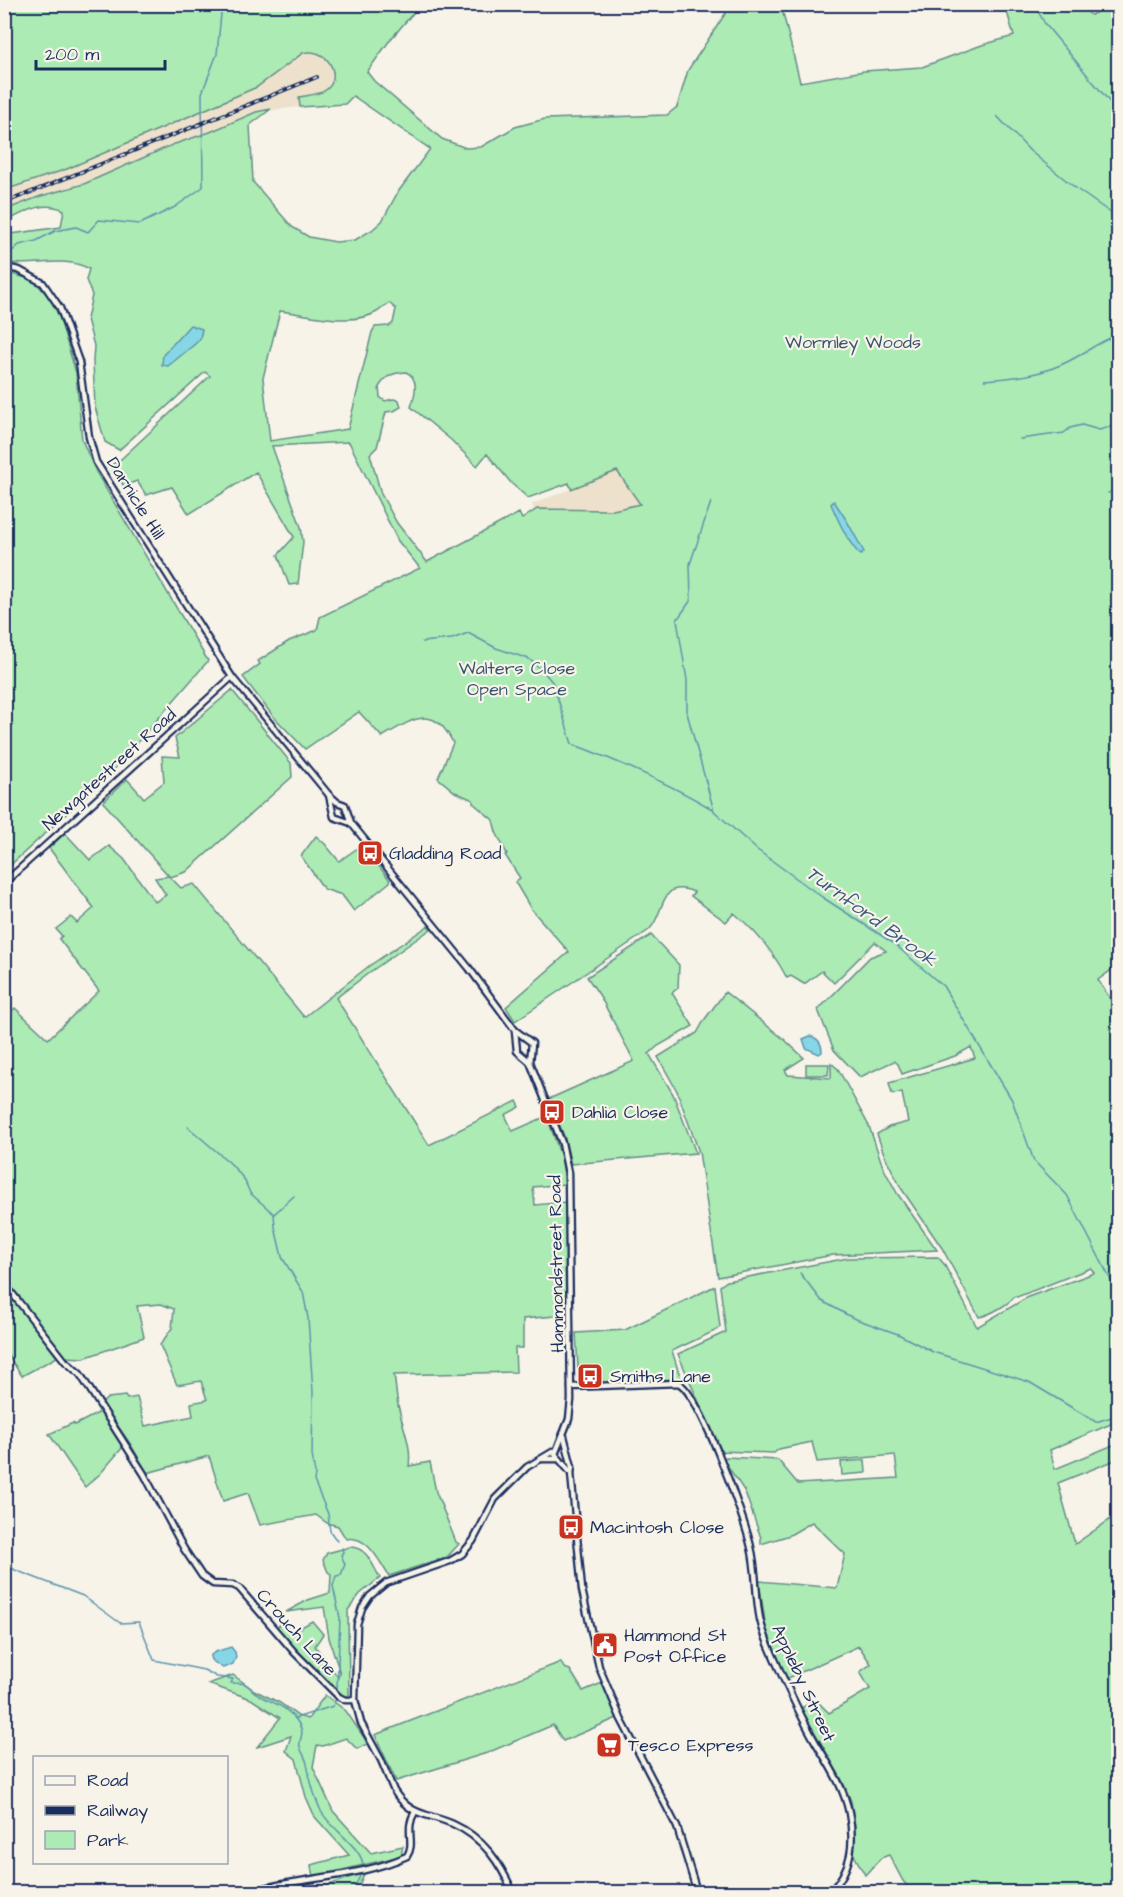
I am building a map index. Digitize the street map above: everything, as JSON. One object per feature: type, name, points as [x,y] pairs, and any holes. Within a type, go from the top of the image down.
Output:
[{"type":"street","name":"Darnicle Hill","points":[[4,267],[19,270],[43,283],[60,309],[79,362],[89,437],[96,462],[217,654]]},
{"type":"street","name":"Hammondstreet Road","points":[[217,654],[232,677],[335,804]]},
{"type":"street","name":"Newgatestreet Road","points":[[4,883],[232,677]]},
{"type":"street","name":"Hammondstreet Road","points":[[335,804],[345,805],[351,823],[469,968],[515,1030],[532,1043],[530,1062]]},
{"type":"street","name":"Hammondstreet Road","points":[[335,804],[332,814],[336,818],[351,823]]},
{"type":"street","points":[[341,818],[347,814]]},
{"type":"street","name":"Hammondstreet Road","points":[[515,1030],[517,1041],[515,1049],[530,1062],[562,1143],[568,1173],[571,1387],[570,1411],[564,1436],[557,1449]]},
{"type":"street","points":[[517,1041],[525,1038]]},
{"type":"street","points":[[522,1055],[531,1052]]},
{"type":"street","name":"Crouch Lane","points":[[4,1283],[65,1361],[80,1374],[141,1468],[184,1549],[202,1576],[213,1584],[238,1587],[306,1665],[339,1697],[345,1700],[355,1700]]},
{"type":"street","name":"Appleby Street","points":[[571,1387],[682,1384],[688,1391],[719,1455],[744,1523],[753,1556],[760,1621],[768,1643],[798,1710],[845,1797],[852,1835],[850,1859],[830,1893]]},
{"type":"street","name":"Hammondstreet Road","points":[[564,1436],[572,1467],[582,1590],[598,1667],[621,1719],[677,1827],[698,1893]]},
{"type":"street","points":[[513,1893],[496,1859],[474,1837],[451,1823],[415,1812],[394,1791],[361,1723],[355,1700],[357,1624],[362,1608],[380,1587],[393,1580],[450,1561],[462,1554],[477,1534],[495,1499],[527,1467],[561,1446],[566,1447]]},
{"type":"street","points":[[557,1449],[556,1456],[571,1473]]},
{"type":"street","points":[[542,1459],[560,1460],[567,1458],[569,1454]]},
{"type":"street","points":[[250,1893],[286,1882],[321,1879],[401,1859],[409,1854],[409,1825],[415,1812]]},
{"type":"shaded area","points":[[320,52],[329,61],[333,75],[328,89],[318,94],[299,97],[300,107],[256,112],[172,145],[84,184],[41,196],[5,210],[5,190],[67,169],[257,87],[303,53]]},
{"type":"shaded area","points":[[617,471],[641,505],[613,510],[534,510],[532,504]]},
{"type":"green space","points":[[7,5],[420,5],[390,40],[367,72],[374,81],[442,139],[466,148],[481,147],[515,127],[545,119],[667,115],[677,107],[688,70],[731,5],[781,5],[800,82],[864,71],[922,67],[1014,36],[1005,5],[1079,5],[1091,15],[1110,5],[1118,5],[1118,965],[1098,980],[1115,1006],[1118,1004],[1118,1421],[1050,1450],[1055,1469],[1118,1443],[1118,1459],[1058,1483],[1075,1544],[1118,1514],[1118,1892],[907,1892],[911,1890],[903,1881],[889,1855],[881,1858],[865,1875],[854,1855],[855,1826],[851,1801],[842,1780],[801,1708],[816,1700],[829,1713],[870,1689],[860,1672],[871,1664],[859,1646],[786,1679],[767,1635],[759,1581],[837,1588],[845,1554],[812,1522],[790,1535],[761,1544],[745,1492],[723,1459],[726,1457],[778,1460],[798,1484],[898,1478],[895,1455],[817,1462],[812,1442],[779,1449],[774,1453],[720,1451],[678,1354],[726,1332],[720,1286],[727,1281],[848,1258],[938,1257],[944,1264],[977,1327],[1028,1297],[1094,1273],[1091,1268],[1015,1296],[999,1309],[979,1317],[942,1248],[901,1188],[877,1134],[889,1127],[908,1122],[902,1093],[892,1094],[889,1083],[975,1058],[971,1047],[955,1056],[902,1074],[898,1064],[894,1061],[860,1077],[834,1050],[818,1010],[870,957],[886,951],[875,942],[834,983],[822,971],[804,984],[791,976],[787,978],[764,942],[734,913],[726,922],[691,896],[694,892],[682,889],[668,893],[649,930],[515,1021],[506,1007],[569,952],[531,909],[515,882],[520,878],[505,855],[507,854],[493,820],[473,803],[473,800],[455,792],[438,778],[453,743],[446,730],[438,722],[421,718],[382,737],[359,712],[305,749],[273,716],[243,677],[260,664],[258,661],[289,641],[317,630],[320,617],[420,568],[398,541],[349,442],[272,446],[301,527],[303,542],[298,584],[289,585],[278,555],[294,537],[256,472],[189,514],[172,487],[146,495],[137,481],[124,486],[110,466],[121,459],[210,376],[205,372],[119,450],[105,442],[95,407],[94,346],[87,319],[92,295],[86,280],[89,269],[58,262],[15,264],[5,262],[4,235],[61,227],[64,210],[48,206],[34,208],[5,222],[5,210],[41,196],[84,184],[172,145],[256,112],[271,109],[250,125],[253,182],[292,227],[309,237],[336,242],[355,240],[372,230],[382,221],[398,192],[430,149],[353,96],[345,104],[300,107],[299,97],[317,94],[327,89],[332,83],[333,70],[330,63],[319,54],[311,52],[303,53],[257,87],[67,169],[5,190],[4,11]],"holes":[[[389,303],[396,309],[393,323],[389,326],[375,327],[372,332],[348,429],[270,441],[263,378],[280,311],[355,319],[377,312]],[[406,372],[415,383],[411,407],[451,440],[477,466],[487,454],[512,484],[528,498],[569,483],[571,489],[617,471],[640,504],[613,510],[537,509],[522,519],[519,513],[427,562],[397,523],[381,494],[370,454],[377,447],[386,412],[401,407],[399,400],[385,401],[380,397],[379,387],[390,375]]]},
{"type":"green space","points":[[5,272],[30,279],[50,298],[60,319],[76,373],[82,440],[96,472],[208,661],[111,773],[5,870]]},
{"type":"green space","points":[[232,690],[291,763],[292,777],[186,872],[170,877],[181,888],[194,884],[304,1017],[369,966],[428,926],[431,929],[336,998],[429,1145],[517,1101],[520,1107],[505,1115],[513,1131],[547,1116],[562,1160],[565,1184],[533,1187],[535,1205],[565,1202],[566,1315],[523,1319],[523,1348],[515,1348],[516,1372],[394,1375],[398,1405],[408,1444],[409,1466],[430,1462],[436,1492],[456,1542],[459,1544],[447,1557],[389,1576],[367,1545],[354,1539],[346,1539],[338,1526],[327,1523],[316,1515],[260,1525],[248,1493],[223,1501],[209,1456],[147,1473],[102,1403],[108,1398],[137,1397],[145,1426],[193,1416],[191,1403],[207,1400],[201,1381],[177,1385],[160,1345],[172,1328],[174,1309],[161,1304],[137,1306],[144,1337],[84,1358],[65,1357],[5,1280],[4,1019],[15,1008],[48,1039],[99,991],[59,939],[62,936],[56,929],[71,917],[77,923],[94,908],[49,848],[65,833],[90,860],[109,846],[124,859],[155,902],[166,895],[155,878],[169,876],[103,802],[127,779],[144,798],[164,782],[162,756],[180,757],[175,738]]},
{"type":"green space","points":[[316,836],[339,861],[362,845],[390,882],[354,911],[342,895],[324,889],[301,856]]},
{"type":"green space","points":[[651,935],[679,965],[678,988],[672,993],[693,1026],[658,1046],[649,1054],[673,1094],[696,1153],[571,1164],[564,1136],[549,1099],[634,1061],[600,996],[587,977]]},
{"type":"green space","points":[[725,992],[804,1058],[785,1070],[788,1075],[831,1078],[831,1063],[838,1069],[869,1126],[883,1167],[897,1193],[937,1250],[833,1255],[718,1277],[699,1152],[677,1091],[658,1057],[697,1033]]},
{"type":"green space","points":[[806,1064],[829,1064],[828,1075],[806,1075]]},
{"type":"green space","points":[[715,1286],[720,1327],[672,1351],[681,1379],[593,1384],[586,1371],[578,1368],[576,1333],[625,1330]]},
{"type":"green space","points":[[5,1288],[57,1357],[22,1376],[5,1351]]},
{"type":"green space","points":[[100,1412],[123,1447],[100,1474],[85,1487],[49,1434],[73,1423],[75,1425]]},
{"type":"green space","points":[[865,1460],[866,1473],[842,1475],[841,1462]]},
{"type":"green space","points":[[350,1547],[365,1553],[380,1578],[360,1594],[348,1610],[349,1696],[346,1697],[340,1695],[296,1652],[275,1627],[282,1624],[295,1631],[312,1621],[323,1634],[315,1646],[338,1677],[340,1673],[329,1638],[324,1607],[286,1612],[308,1600],[330,1593],[331,1574],[323,1560],[327,1553]]},
{"type":"green space","points":[[561,1662],[564,1668],[570,1670],[583,1691],[602,1683],[617,1718],[563,1741],[553,1725],[487,1753],[396,1781],[375,1735]]},
{"type":"green space","points":[[233,1675],[298,1716],[308,1719],[325,1695],[346,1711],[367,1744],[357,1749],[346,1738],[323,1746],[317,1745],[313,1767],[333,1811],[371,1853],[403,1846],[401,1856],[313,1877],[311,1865],[349,1855],[315,1817],[306,1797],[296,1759],[286,1751],[291,1736],[257,1747],[280,1718],[251,1699],[208,1684]]},
{"type":"green space","points":[[365,1872],[356,1892],[263,1892],[277,1888],[329,1885]]},
{"type":"water","points":[[190,325],[202,329],[200,339],[168,366],[162,365],[163,355]]},
{"type":"water","points":[[834,501],[864,552],[861,555],[852,545],[840,524],[831,504]]},
{"type":"water","points":[[810,1036],[820,1044],[822,1052],[819,1054],[806,1048],[803,1039]]},
{"type":"water","points":[[231,1647],[236,1657],[233,1664],[223,1668],[211,1660],[210,1656],[215,1652]]},
{"type":"waterway","points":[[4,254],[8,255],[19,245],[36,241],[55,231],[76,227],[88,232],[99,220],[140,224],[175,207],[203,187],[202,93],[217,54],[222,4]]},
{"type":"waterway","points":[[1034,4],[1045,24],[1118,112]]},
{"type":"waterway","points":[[997,116],[1030,151],[1078,190],[1118,218]]},
{"type":"waterway","points":[[984,380],[1017,377],[1049,370],[1118,335]]},
{"type":"waterway","points":[[1020,439],[1064,433],[1070,428],[1082,425],[1099,430],[1118,425]]},
{"type":"waterway","points":[[1108,493],[1118,490]]},
{"type":"waterway","name":"Turnford Brook","points":[[711,502],[690,564],[691,600],[677,620],[687,680],[687,713],[714,811],[755,848]]},
{"type":"waterway","points":[[422,642],[452,639],[468,633],[496,648],[529,659],[553,683],[572,744],[678,790],[712,809]]},
{"type":"waterway","name":"Turnford Brook","points":[[756,849],[822,897],[893,943],[943,986],[1012,1100],[1034,1161],[1067,1195],[1118,1294]]},
{"type":"waterway","points":[[188,1127],[230,1163],[244,1179],[250,1193],[274,1214],[294,1196]]},
{"type":"waterway","points":[[274,1214],[282,1257],[303,1292],[308,1318],[313,1392],[314,1481],[328,1514],[330,1531],[337,1541]]},
{"type":"waterway","points":[[800,1273],[822,1301],[853,1318],[898,1334],[933,1352],[1029,1382],[1096,1422],[1118,1415]]},
{"type":"waterway","points":[[337,1689],[340,1618],[333,1586],[336,1576],[341,1575],[345,1564],[341,1555],[342,1548]]},
{"type":"waterway","points":[[4,1563],[15,1570],[83,1596],[120,1623],[139,1622],[154,1660],[204,1670],[217,1677],[233,1679],[231,1683],[245,1684],[288,1711],[297,1721],[302,1733],[300,1747],[321,1811],[359,1854],[363,1869]]},
{"type":"waterway","points":[[296,1718],[333,1706],[336,1698]]},
{"type":"waterway","points":[[352,1892],[361,1874]]},
{"type":"railway","points":[[4,203],[317,77]]},
{"type":"place","name":"Gladding Road","points":[[370,853]]},
{"type":"place","name":"Dahlia Close","points":[[552,1112]]},
{"type":"place","name":"Smiths Lane","points":[[590,1376]]},
{"type":"place","name":"Macintosh Close","points":[[571,1527]]},
{"type":"place","name":"Hammond St Post Office","points":[[605,1645]]},
{"type":"place","name":"Tesco Express","points":[[609,1745]]},
{"type":"park label","name":"Wormley Woods","points":[[853,342]]},
{"type":"park label","name":"Walters Close Open Space","points":[[517,678]]}]
